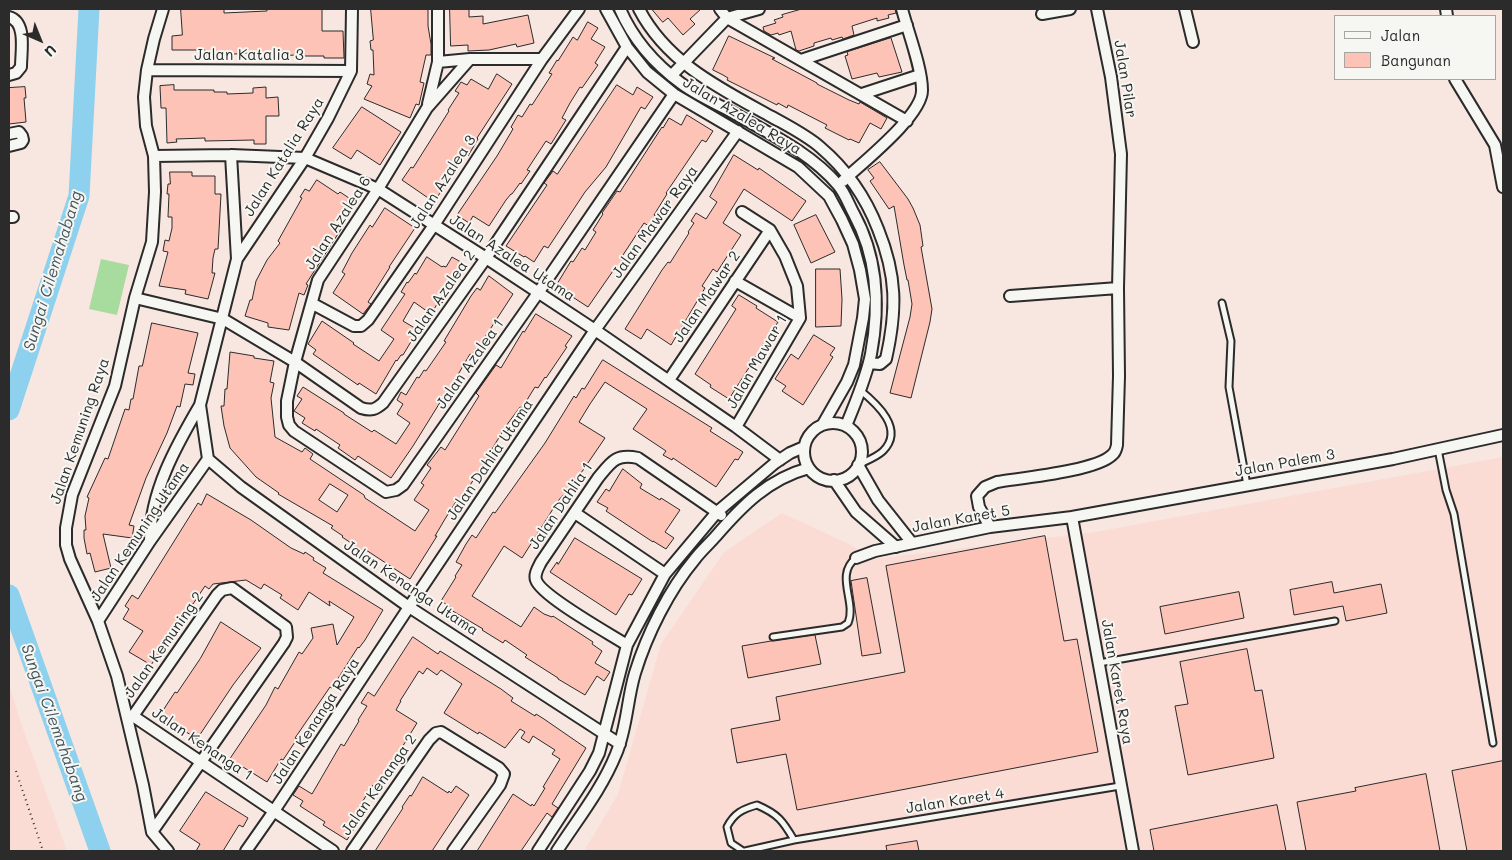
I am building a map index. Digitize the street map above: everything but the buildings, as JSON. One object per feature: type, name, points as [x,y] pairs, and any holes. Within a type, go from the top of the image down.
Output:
[{"type":"street","name":"Jalan Kemuning Raya","points":[[163,9],[147,70],[144,97],[146,126],[154,156],[155,192],[152,242],[135,298],[115,386],[72,495],[66,528],[66,545],[70,559],[98,621],[130,716],[152,832],[168,851]]},
{"type":"street","name":"Jalan Katalia Raya","points":[[237,259],[304,158],[328,118],[351,71],[352,9]]},
{"type":"street","name":"Jalan Azalea 6","points":[[427,108],[438,62],[438,9]]},
{"type":"street","name":"Jalan Azalea 3","points":[[313,304],[354,326],[361,326],[368,320],[434,225],[542,59],[579,9]]},
{"type":"street","name":"Jalan Azalea Raya","points":[[606,9],[628,47],[647,72],[674,94],[798,166],[829,196],[853,244],[865,299],[854,365],[847,382],[823,424]]},
{"type":"street","name":"Jalan Azalea Raya","points":[[620,9],[638,40],[658,63],[682,84],[792,147],[838,185],[865,237],[875,274],[876,316],[869,363],[846,426]]},
{"type":"street","points":[[639,9],[659,39],[683,64],[819,146],[848,176],[864,198],[874,218],[887,254],[894,285],[894,313],[886,359],[880,364],[869,363]]},
{"type":"street","points":[[720,9],[727,18],[907,121]]},
{"type":"street","points":[[672,75],[727,18],[759,9]]},
{"type":"street","points":[[829,196],[838,185],[907,121],[920,101],[923,92],[920,75],[902,9]]},
{"type":"street","points":[[1042,14],[1070,9]]},
{"type":"street","name":"Jalan Pilar","points":[[990,527],[977,496],[985,487],[996,482],[1076,470],[1108,459],[1116,451],[1119,376],[1118,288],[1121,154],[1111,77],[1097,9]]},
{"type":"street","points":[[1184,9],[1193,42]]},
{"type":"street","points":[[9,17],[16,20],[21,27],[21,67],[16,73],[9,74]]},
{"type":"street","points":[[801,60],[906,26]]},
{"type":"street","name":"Jalan Azalea 2","points":[[135,298],[223,319],[295,362],[361,408],[370,411],[377,409],[486,258],[628,47]]},
{"type":"street","name":"Jalan Azalea 6","points":[[295,362],[313,304],[316,287],[323,272],[378,189],[427,108],[470,59]]},
{"type":"street","points":[[438,62],[470,59],[542,59]]},
{"type":"street","name":"Jalan Katalia 3","points":[[147,70],[351,71]]},
{"type":"street","points":[[862,94],[920,75]]},
{"type":"street","points":[[1456,80],[1495,145],[1503,187]]},
{"type":"street","name":"Jalan Azalea 1","points":[[295,362],[287,401],[289,425],[294,431],[386,492],[396,490],[403,485],[538,293],[674,94]]},
{"type":"street","name":"Jalan Mawar Raya","points":[[595,330],[738,131]]},
{"type":"street","points":[[9,134],[19,132],[23,140],[21,143],[9,146]]},
{"type":"street","name":"Jalan Katalia Raya","points":[[150,541],[150,523],[154,504],[184,430],[200,405],[237,259],[231,155]]},
{"type":"street","points":[[154,156],[231,155],[304,158]]},
{"type":"street","name":"Jalan Azalea Utama","points":[[304,158],[378,189],[595,330],[736,427],[780,460]]},
{"type":"street","name":"Jalan Mawar 1","points":[[736,427],[800,318],[796,286],[785,256],[770,230],[742,212]]},
{"type":"street","name":"Jalan Mawar 2","points":[[668,380],[770,230]]},
{"type":"street","points":[[735,281],[800,318]]},
{"type":"street","points":[[1010,296],[1118,288]]},
{"type":"street","name":"Jalan Dahlia Utama","points":[[409,607],[595,330]]},
{"type":"street","name":"Jalan Katalia Raya","points":[[200,405],[208,459]]},
{"type":"street","points":[[831,423],[846,426],[857,436],[860,443],[861,458],[858,465],[848,476],[834,480],[820,478],[809,468],[804,455],[804,447],[811,434],[823,424],[831,423]]},
{"type":"street","name":"Jalan Palem 3","points":[[1072,517],[1393,459],[1503,434]]},
{"type":"street","points":[[538,851],[590,772],[599,753],[627,645],[665,574],[717,512],[761,473],[804,447]]},
{"type":"street","name":"Jalan Dahlia 1","points":[[627,645],[556,601],[539,586],[536,579],[536,571],[541,562],[608,465],[617,458],[626,456],[638,458],[729,520]]},
{"type":"street","name":"Jalan Kemuning Utama","points":[[98,621],[150,541],[208,459]]},
{"type":"street","name":"Jalan Kenanga Utama","points":[[208,459],[240,487],[409,607],[620,744]]},
{"type":"street","points":[[858,465],[878,500],[912,543]]},
{"type":"street","points":[[557,851],[608,774],[620,744],[635,674],[649,636],[680,579],[695,558],[753,496],[798,471],[809,468]]},
{"type":"street","points":[[834,480],[856,512],[896,547]]},
{"type":"street","points":[[575,514],[665,574]]},
{"type":"street","name":"Jalan Karet 5","points":[[856,558],[876,551],[990,527],[1072,517]]},
{"type":"street","name":"Jalan Karet Raya","points":[[1072,517],[1132,851]]},
{"type":"street","name":"Jalan Kemuning 2","points":[[130,716],[217,595],[228,588],[232,588],[286,627],[287,637],[202,762]]},
{"type":"street","name":"Jalan Kenanga Raya","points":[[246,851],[274,812],[409,607]]},
{"type":"street","name":"Jalan Kenanga 1","points":[[130,716],[202,762],[333,851]]},
{"type":"street","name":"Jalan Kenanga 2","points":[[352,851],[436,732],[441,732],[500,768],[504,774],[500,785],[453,851]]},
{"type":"street","points":[[152,832],[202,762]]},
{"type":"lane","points":[[1222,303],[1231,341],[1229,387],[1247,485]]},
{"type":"lane","points":[[858,465],[882,452],[890,440],[891,431],[887,417],[878,405],[860,389]]},
{"type":"lane","points":[[1438,449],[1446,490],[1454,514],[1492,743]]},
{"type":"lane","points":[[773,636],[842,627],[848,624],[850,614],[846,573],[851,562],[856,558]]},
{"type":"lane","points":[[1098,663],[1335,621]]},
{"type":"lane","name":"Jalan Karet 4","points":[[794,840],[781,820],[773,812],[757,805],[743,809],[732,817],[727,827],[731,843],[744,851],[794,840],[1120,786]]},
{"type":"path","points":[[16,771],[43,851]]},
{"type":"shaded area","points":[[1503,457],[1503,851],[584,851],[618,794],[661,644],[724,552],[782,513],[847,543],[874,559],[1095,532]]},
{"type":"shaded area","points":[[9,685],[20,720],[67,851],[9,851]]},
{"type":"green space","points":[[101,259],[129,265],[117,315],[89,309]]},
{"type":"waterway","name":"Sungai Cilemahabang","points":[[9,410],[79,196],[89,9]]},
{"type":"waterway","name":"Sungai Cilemahabang","points":[[9,595],[100,851]]}]
